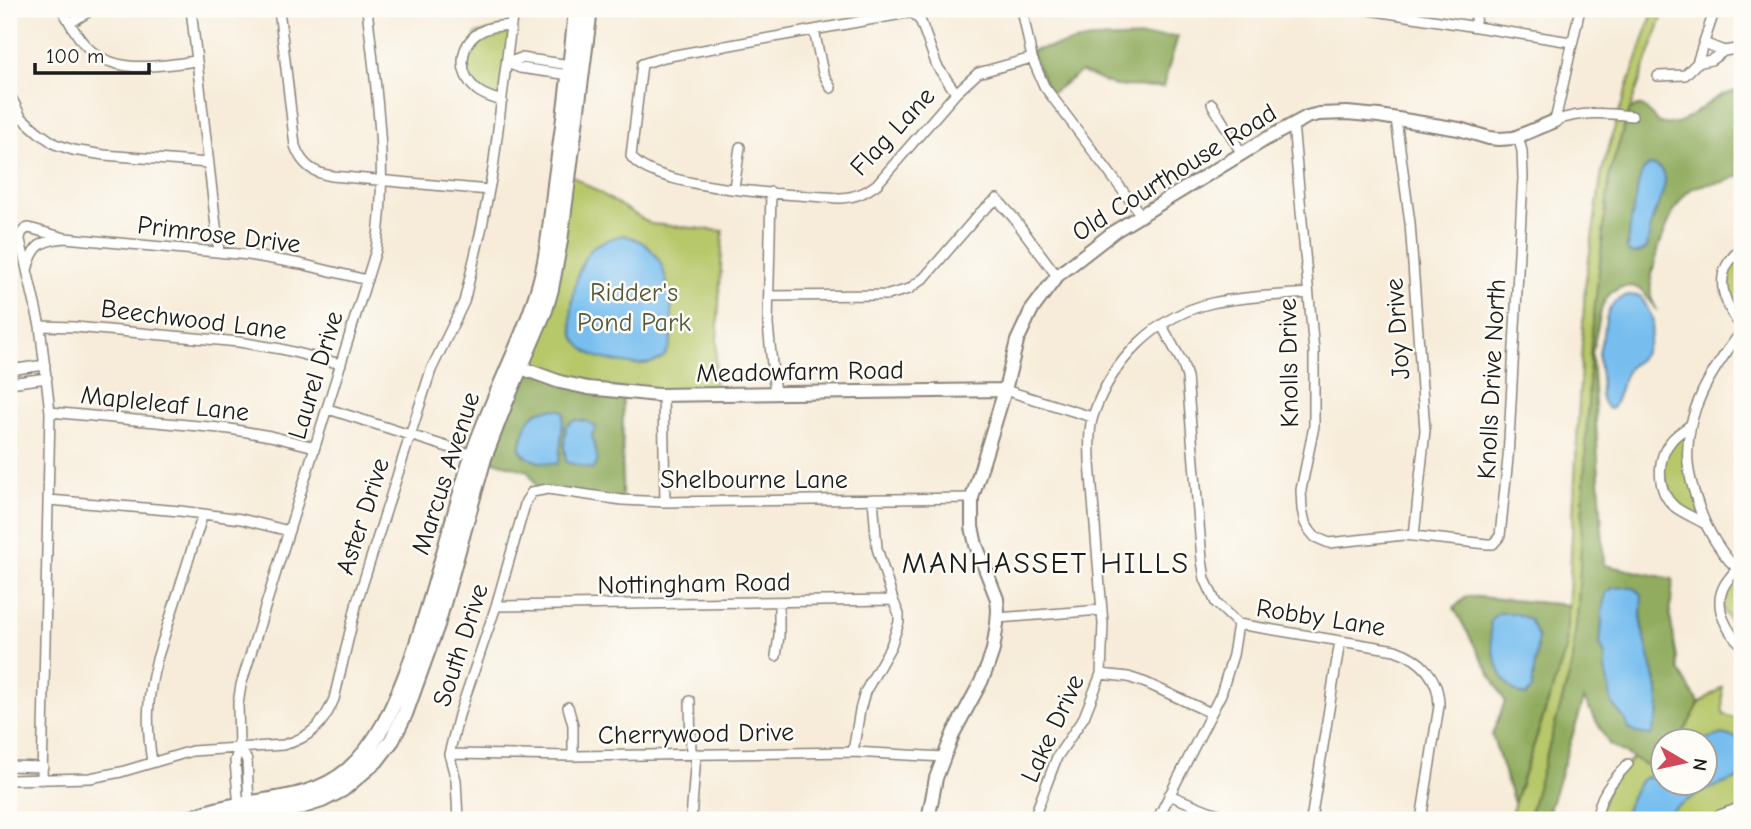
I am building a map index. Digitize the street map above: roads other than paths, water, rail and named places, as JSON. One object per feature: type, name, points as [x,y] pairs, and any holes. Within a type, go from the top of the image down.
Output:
[{"type":"main road","points":[[574,70],[578,9]]},
{"type":"main road","name":"Marcus Avenue","points":[[188,820],[210,812],[244,809],[296,796],[331,782],[362,757],[393,707],[422,632],[478,456],[515,365],[545,310],[556,268],[574,70],[590,9]]},
{"type":"main road","name":"Marcus Avenue","points":[[228,820],[244,809]]},
{"type":"street","points":[[62,9],[86,46],[107,61],[137,68],[197,61]]},
{"type":"street","points":[[70,23],[93,9]]},
{"type":"street","points":[[191,9],[219,252]]},
{"type":"street","points":[[279,9],[294,139],[299,156],[310,169],[320,174],[489,190]]},
{"type":"street","name":"Laurel Drive","points":[[244,809],[247,760],[239,747],[238,704],[241,685],[328,409],[376,250],[380,228],[380,124],[367,9]]},
{"type":"street","name":"Aster Drive","points":[[9,780],[90,778],[121,772],[191,751],[283,744],[296,741],[314,730],[328,713],[334,699],[357,602],[431,370],[464,302],[489,190],[513,9]]},
{"type":"street","points":[[1022,9],[1032,58],[1044,86],[1141,215]]},
{"type":"street","points":[[1363,9],[1572,42]]},
{"type":"street","points":[[1474,26],[1478,9]]},
{"type":"street","points":[[1555,121],[1580,9]]},
{"type":"street","points":[[1658,76],[1685,75],[1697,63],[1715,9]]},
{"type":"street","points":[[831,88],[823,73],[814,30],[914,10],[937,66],[956,93]]},
{"type":"street","points":[[502,101],[482,94],[471,85],[464,73],[463,58],[469,41],[477,34],[491,27],[511,25]]},
{"type":"street","name":"Flag Lane","points":[[814,30],[664,57],[642,64],[631,151],[635,162],[640,167],[684,181],[771,192],[855,197],[866,193],[886,175],[956,93],[978,73],[1032,58]]},
{"type":"street","points":[[1704,43],[1724,51]]},
{"type":"street","points":[[1697,63],[1711,60],[1724,51],[1742,48]]},
{"type":"street","points":[[507,63],[521,58],[574,70]]},
{"type":"street","points":[[9,93],[21,117],[48,139],[73,150],[208,163]]},
{"type":"street","points":[[1212,104],[1242,154]]},
{"type":"street","name":"Old Courthouse Road","points":[[928,820],[936,778],[954,732],[988,665],[998,618],[997,599],[976,545],[972,527],[972,498],[1017,341],[1026,318],[1057,276],[1115,231],[1293,124],[1319,114],[1347,113],[1396,119],[1459,129],[1489,138],[1518,136]]},
{"type":"street","points":[[1518,136],[1563,118],[1594,113],[1631,116]]},
{"type":"street","points":[[9,123],[21,117]]},
{"type":"street","name":"Joy Drive","points":[[1396,119],[1410,223],[1425,430],[1414,536]]},
{"type":"street","name":"Knolls Drive","points":[[1293,124],[1314,351],[1315,415],[1301,490],[1305,523],[1315,537],[1329,543],[1404,534],[1414,536]]},
{"type":"street","name":"Knolls Drive North","points":[[1414,536],[1487,544],[1493,544],[1500,536],[1508,458],[1523,178],[1522,151],[1518,136]]},
{"type":"street","points":[[734,188],[740,147]]},
{"type":"street","points":[[771,192],[768,325],[775,394]]},
{"type":"street","points":[[769,296],[888,295],[909,289],[925,277],[980,213],[997,199],[1057,276]]},
{"type":"street","name":"Primrose Drive","points":[[42,780],[50,412],[40,326],[20,236],[26,228],[33,228],[65,238],[219,252],[301,264],[367,280]]},
{"type":"street","name":"Primrose Drive","points":[[27,271],[32,254],[41,244],[65,238]]},
{"type":"street","points":[[1742,249],[1734,254],[1728,263],[1722,283],[1726,303],[1742,330],[1707,380],[1695,407],[1689,426],[1688,465],[1692,487],[1705,524],[1718,545],[1740,571],[1724,585],[1720,603],[1727,626],[1733,637],[1742,645]]},
{"type":"street","name":"Lake Drive","points":[[1033,820],[1057,757],[1084,716],[1101,674],[1103,645],[1090,463],[1092,417],[1110,379],[1125,356],[1142,340],[1179,315],[1212,303],[1308,293]]},
{"type":"street","name":"Beechwood Lane","points":[[40,326],[239,342],[341,364]]},
{"type":"street","name":"Robby Lane","points":[[1162,326],[1182,362],[1187,377],[1205,579],[1216,603],[1238,624],[1395,650],[1408,654],[1421,663],[1435,682],[1439,696],[1421,820]]},
{"type":"street","points":[[9,370],[45,365]]},
{"type":"street","name":"Meadowfarm Road","points":[[515,365],[560,382],[588,388],[663,395],[1005,390],[1092,417]]},
{"type":"street","points":[[9,383],[47,378]]},
{"type":"street","points":[[663,395],[665,502]]},
{"type":"street","points":[[328,409],[478,456]]},
{"type":"street","name":"Mapleleaf Lane","points":[[50,412],[230,429],[315,447]]},
{"type":"street","points":[[1689,426],[1672,439],[1664,453],[1660,471],[1662,486],[1668,499],[1676,507],[1705,524]]},
{"type":"street","name":"Shelbourne Lane","points":[[538,490],[665,502],[972,498]]},
{"type":"street","name":"South Drive","points":[[458,820],[456,780],[449,754],[526,501],[538,490]]},
{"type":"street","points":[[853,752],[859,710],[865,692],[891,646],[897,632],[899,614],[877,548],[873,499]]},
{"type":"street","points":[[49,500],[203,514],[241,519],[289,531]]},
{"type":"street","points":[[152,762],[147,730],[151,683],[203,514]]},
{"type":"street","name":"Nottingham Road","points":[[496,606],[893,600]]},
{"type":"street","points":[[776,656],[779,603]]},
{"type":"street","points":[[998,618],[1101,610]]},
{"type":"street","points":[[1157,820],[1221,694],[1238,624]]},
{"type":"street","points":[[1311,820],[1340,641]]},
{"type":"street","points":[[1101,674],[1128,677],[1146,683],[1211,713]]},
{"type":"street","points":[[690,701],[693,754],[691,820]]},
{"type":"street","points":[[568,707],[573,725],[573,756]]},
{"type":"street","name":"Cherrywood Drive","points":[[449,754],[573,756],[853,752],[944,757]]},
{"type":"street","points":[[1597,820],[1610,783],[1628,764]]},
{"type":"street","points":[[9,766],[43,767]]},
{"type":"street","points":[[1170,795],[1238,820]]},
{"type":"street","points":[[1706,820],[1742,807]]},
{"type":"water","points":[[1652,165],[1664,173],[1662,194],[1653,218],[1647,248],[1638,253],[1630,253],[1629,237],[1638,185],[1643,171]]},
{"type":"water","points":[[623,235],[633,238],[654,252],[666,278],[672,309],[671,339],[662,358],[650,363],[629,364],[598,357],[582,348],[573,333],[575,288],[587,254],[603,241]]},
{"type":"water","points":[[1628,295],[1642,298],[1653,320],[1652,331],[1641,357],[1627,371],[1611,409],[1607,408],[1601,396],[1599,352],[1610,308]]},
{"type":"water","points":[[551,409],[564,412],[557,464],[532,459],[520,449],[531,418],[538,412]]},
{"type":"water","points":[[575,420],[586,421],[596,427],[592,435],[598,460],[593,469],[566,462],[566,426]]},
{"type":"water","points":[[1629,587],[1642,595],[1642,628],[1659,696],[1659,710],[1653,728],[1650,728],[1650,735],[1628,729],[1624,718],[1612,704],[1605,655],[1600,643],[1606,593],[1613,588]]},
{"type":"water","points":[[1499,613],[1514,613],[1529,619],[1538,638],[1532,689],[1526,696],[1509,685],[1497,665],[1491,640],[1491,619]]},
{"type":"water","points":[[1720,735],[1742,739],[1742,777],[1720,785]]},
{"type":"water","points":[[1650,777],[1650,798],[1691,798],[1669,813],[1641,820],[1624,820],[1635,789]]},
{"type":"district","name":"MANHASSET HILLS","points":[[1046,563]]},
{"type":"park label","name":"Ridder's Pond Park","points":[[634,307]]}]
